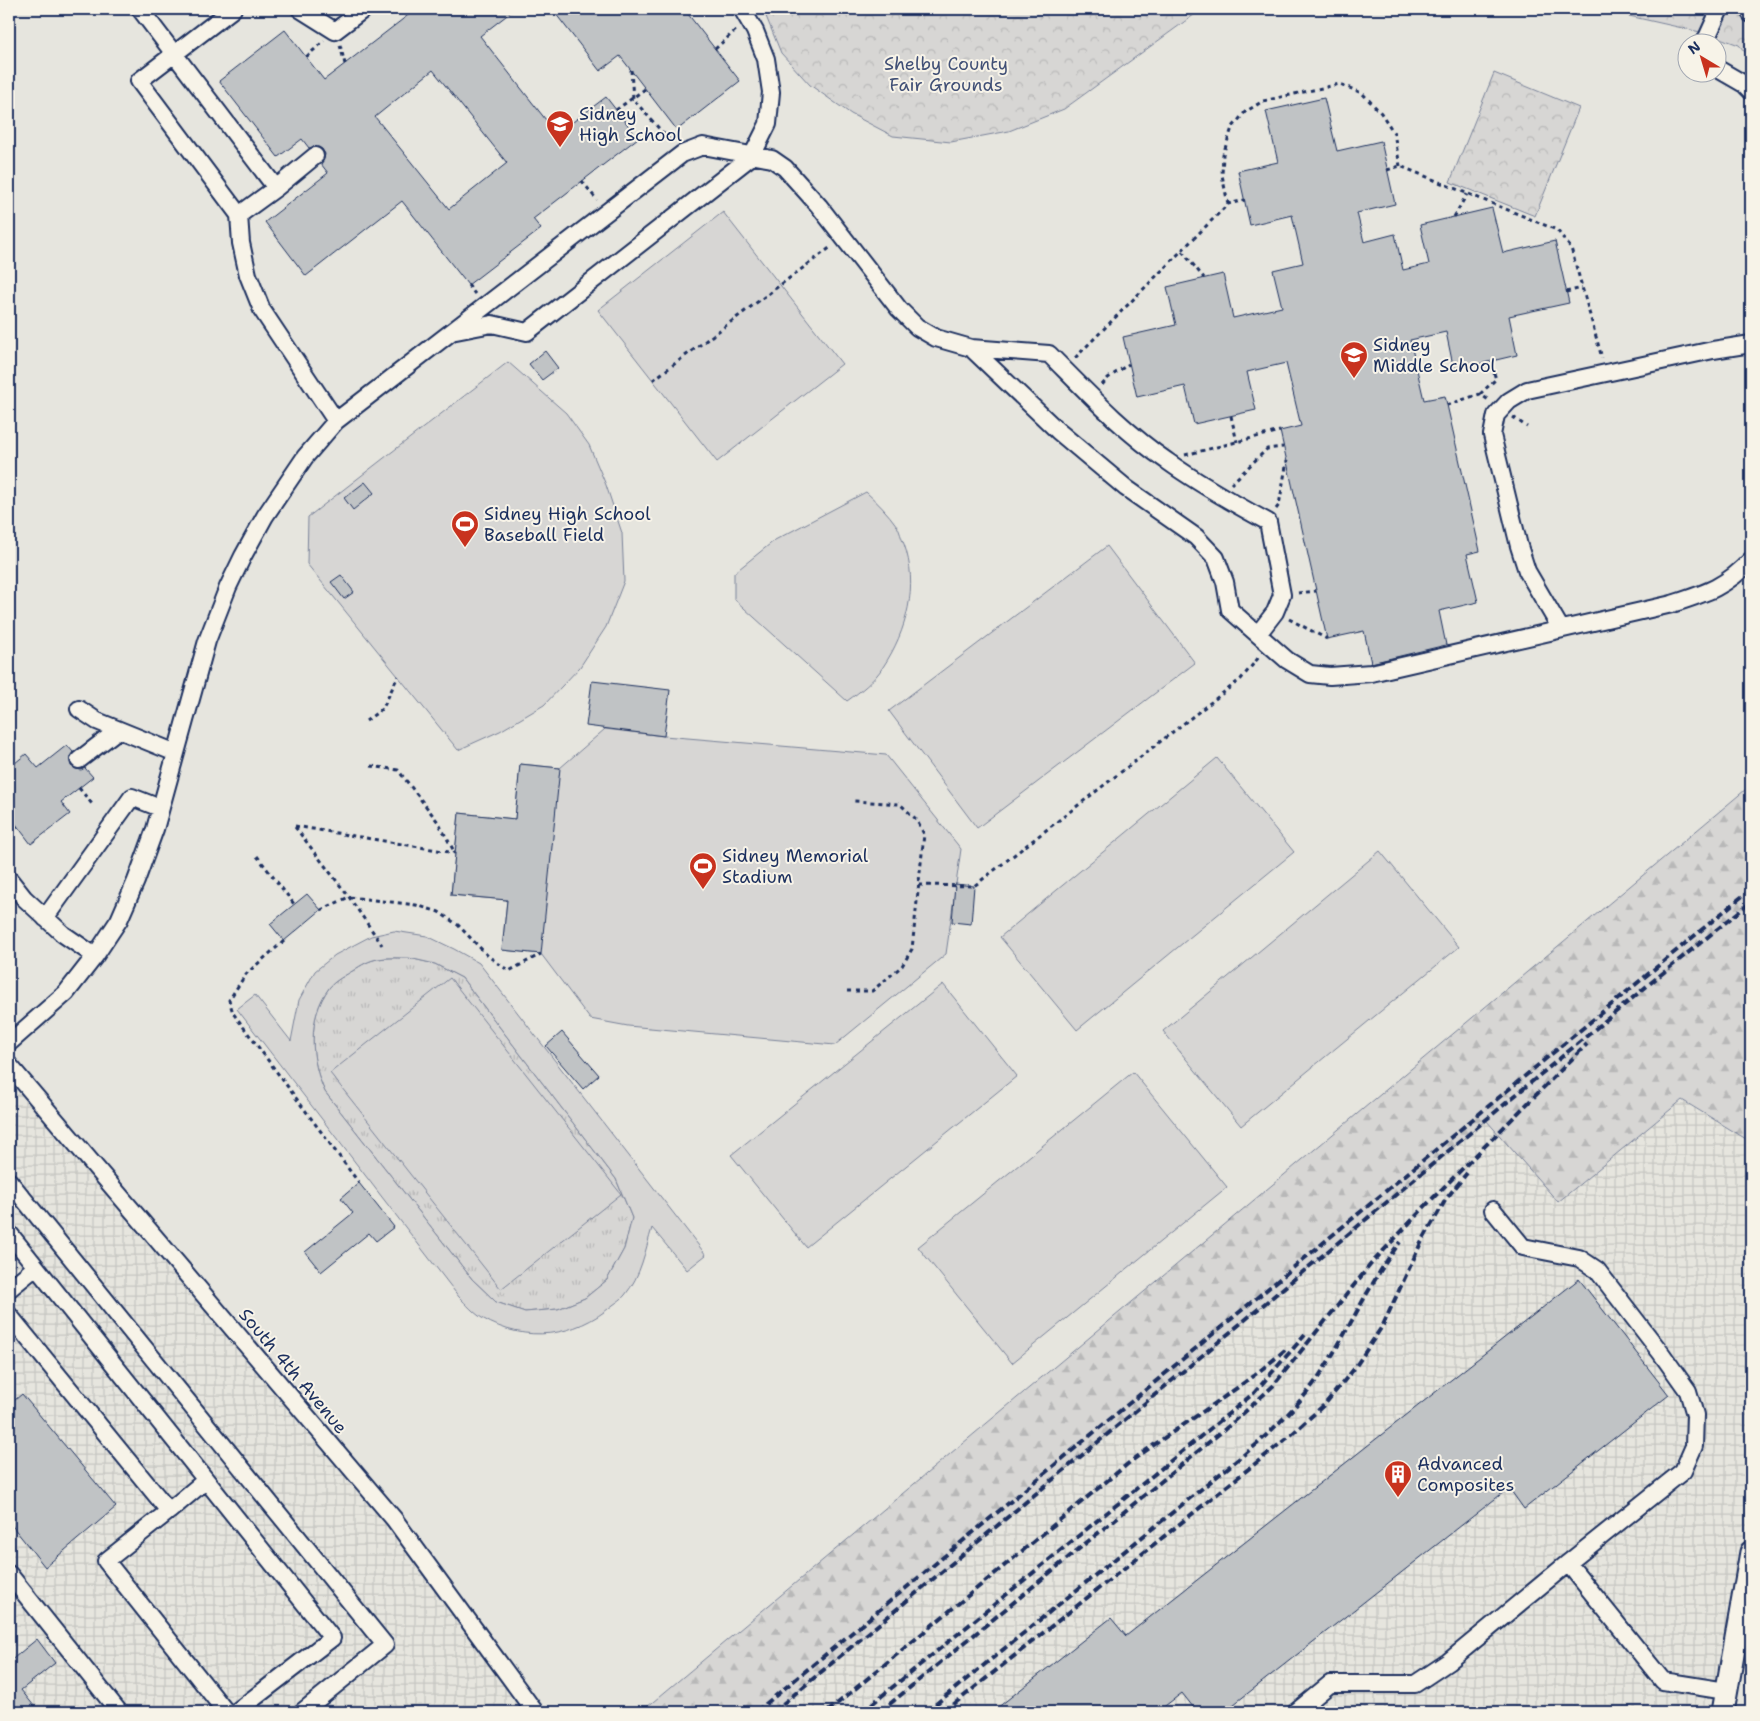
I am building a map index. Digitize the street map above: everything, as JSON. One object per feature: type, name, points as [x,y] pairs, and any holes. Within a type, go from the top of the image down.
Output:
[{"type":"main road","points":[[1722,1712],[1751,1552]]},
{"type":"street","points":[[140,9],[276,188]]},
{"type":"street","points":[[233,9],[139,81],[239,215],[241,243],[248,276],[262,310],[336,421]]},
{"type":"street","points":[[300,9],[335,30],[364,9]]},
{"type":"street","points":[[1710,32],[1720,9]]},
{"type":"street","points":[[1748,9],[1751,14]]},
{"type":"street","points":[[452,332],[492,324],[527,332],[752,156],[768,124],[771,92],[766,59],[745,14]]},
{"type":"street","points":[[1728,75],[1744,84],[1751,91]]},
{"type":"street","points":[[9,1043],[66,993],[96,956],[119,920],[155,829],[207,642],[228,587],[265,516],[305,457],[336,421],[682,154],[703,146],[772,160],[786,168],[803,186],[899,309],[918,327],[936,338],[971,348],[1049,354],[1108,413],[1166,460],[1219,495],[1268,522],[1282,596],[1263,639]]},
{"type":"street","points":[[239,215],[315,156]]},
{"type":"street","points":[[1562,629],[1527,571],[1519,546],[1492,434],[1496,415],[1509,401],[1527,390],[1713,350],[1751,344]]},
{"type":"street","points":[[971,348],[1066,437],[1126,488],[1196,537],[1216,558],[1225,582],[1230,610],[1287,660],[1310,674],[1330,676],[1371,673],[1672,604],[1708,593],[1738,575],[1751,560]]},
{"type":"street","points":[[78,709],[97,721],[176,753]]},
{"type":"street","points":[[79,760],[118,730]]},
{"type":"street","points":[[45,918],[132,797],[160,808]]},
{"type":"street","points":[[9,880],[24,898],[63,934],[96,956]]},
{"type":"street","name":"South 4th Avenue","points":[[9,1065],[394,1519],[535,1712]]},
{"type":"street","points":[[9,1181],[385,1645],[302,1712]]},
{"type":"street","points":[[1296,1712],[1330,1684],[1415,1684],[1448,1662],[1683,1471],[1694,1446],[1695,1415],[1688,1391],[1597,1270],[1579,1258],[1523,1246],[1493,1210]]},
{"type":"street","points":[[9,1233],[332,1638],[236,1712]]},
{"type":"street","points":[[9,1289],[36,1267]]},
{"type":"street","points":[[9,1315],[169,1511]]},
{"type":"street","points":[[206,1480],[106,1561],[226,1712]]},
{"type":"street","points":[[1568,1563],[1663,1681],[1726,1692]]},
{"type":"street","points":[[9,1574],[119,1712]]},
{"type":"path","points":[[715,49],[745,14]]},
{"type":"path","points":[[306,57],[335,30]]},
{"type":"path","points":[[631,70],[633,99],[682,154]]},
{"type":"path","points":[[1228,204],[1222,175],[1223,154],[1232,128],[1245,112],[1263,101],[1340,84],[1362,93],[1381,113],[1394,133],[1400,166]]},
{"type":"path","points":[[616,110],[646,89]]},
{"type":"path","points":[[1387,170],[1400,166],[1557,230],[1571,248],[1606,373]]},
{"type":"path","points":[[582,181],[607,212]]},
{"type":"path","points":[[1454,218],[1467,194]]},
{"type":"path","points":[[1064,369],[1228,204],[1245,200]]},
{"type":"path","points":[[652,380],[843,237]]},
{"type":"path","points":[[1182,251],[1204,278]]},
{"type":"path","points":[[1566,292],[1582,288]]},
{"type":"path","points":[[1480,394],[1496,379],[1490,362]]},
{"type":"path","points":[[1091,396],[1108,378],[1129,364]]},
{"type":"path","points":[[1231,416],[1237,442]]},
{"type":"path","points":[[1166,460],[1280,431]]},
{"type":"path","points":[[1219,495],[1267,449],[1283,447]]},
{"type":"path","points":[[1268,522],[1279,505],[1287,461]]},
{"type":"path","points":[[1275,612],[1327,639]]},
{"type":"path","points":[[918,885],[974,886],[1240,679],[1263,639]]},
{"type":"path","points":[[366,721],[383,708],[398,676]]},
{"type":"path","points":[[371,766],[398,770],[438,822],[455,854],[294,826],[349,897],[382,946]]},
{"type":"path","points":[[79,788],[92,804]]},
{"type":"path","points":[[847,991],[872,991],[902,966],[912,949],[924,834],[916,819],[900,804],[854,800]]},
{"type":"path","points":[[9,832],[17,826]]},
{"type":"path","points":[[257,856],[294,904]]},
{"type":"path","points":[[321,910],[349,897],[416,905],[439,912],[458,925],[488,956],[509,971],[541,954]]},
{"type":"path","points":[[284,941],[246,974],[229,1000],[233,1013],[359,1183]]},
{"type":"shaded area","points":[[9,9],[763,9],[781,53],[1064,109],[1202,9],[1598,9],[1700,32],[1678,32],[1678,82],[1728,82],[1728,41],[1739,45],[1751,59],[1751,785],[641,1712],[535,1712],[9,1065]]},
{"type":"shaded area","points":[[9,1065],[394,1519],[535,1712],[9,1712]]},
{"type":"shaded area","points":[[1682,1100],[1751,1142],[1751,1552],[1723,1712],[773,1712],[1487,1119],[1558,1201]]},
{"type":"shaded area","points":[[1751,1552],[1751,1712],[1723,1712]]},
{"type":"green space","name":"Shelby County Fair Grounds","points":[[763,9],[1202,9],[1064,109],[1009,131],[951,142],[893,136],[851,114],[810,85],[781,53]]},
{"type":"green space","points":[[1598,9],[1751,9],[1751,59],[1739,45],[1728,41],[1728,32],[1700,32]]},
{"type":"green space","points":[[1494,73],[1579,108],[1535,216],[1450,182]]},
{"type":"green space","points":[[723,212],[842,364],[717,462],[598,310]]},
{"type":"green space","name":"Sidney High School Baseball Field","points":[[508,362],[566,413],[589,445],[606,485],[622,533],[624,581],[606,627],[580,667],[544,705],[500,731],[458,750],[307,564],[308,517]]},
{"type":"green space","points":[[866,492],[894,521],[898,528],[908,560],[910,591],[908,607],[899,638],[883,667],[876,677],[847,701],[734,599],[734,573],[775,540]]},
{"type":"green space","points":[[1107,546],[1195,663],[977,828],[889,711]]},
{"type":"green space","name":"Sidney Memorial Stadium","points":[[605,729],[664,736],[886,755],[961,849],[946,954],[835,1045],[628,1026],[590,1019],[541,954],[502,950],[507,900],[451,895],[459,813],[515,819],[520,764],[560,768]]},
{"type":"green space","points":[[1217,758],[1294,852],[1077,1030],[1000,937]]},
{"type":"green space","points":[[1751,785],[1751,1142],[1682,1100],[1558,1202],[1486,1120],[773,1712],[641,1712]]},
{"type":"green space","points":[[1380,851],[1459,947],[1241,1126],[1163,1031]]},
{"type":"green space","points":[[394,931],[427,936],[479,963],[706,1255],[687,1270],[652,1228],[639,1272],[630,1288],[619,1300],[598,1316],[583,1324],[566,1330],[533,1334],[499,1326],[476,1314],[459,1297],[237,1009],[255,995],[291,1041],[299,1000],[315,971],[335,955],[371,936]],"holes":[[[409,958],[435,964],[462,978],[616,1179],[632,1218],[624,1249],[607,1280],[585,1298],[558,1309],[525,1312],[496,1302],[472,1279],[325,1092],[320,1080],[314,1053],[314,1026],[317,1012],[331,985],[360,966],[375,960]]]},
{"type":"green space","points":[[386,958],[409,958],[435,964],[462,978],[616,1179],[632,1218],[624,1249],[607,1280],[585,1298],[558,1309],[525,1312],[496,1302],[472,1279],[325,1092],[316,1066],[313,1039],[317,1012],[329,988],[340,978],[369,962]]},
{"type":"green space","points":[[450,978],[621,1194],[501,1289],[330,1073]]},
{"type":"green space","points":[[943,984],[1017,1076],[806,1247],[731,1155]]},
{"type":"green space","points":[[1133,1072],[1227,1187],[1012,1363],[918,1247]]},
{"type":"building","name":"Sidney High School","points":[[416,9],[515,9],[480,36],[557,134],[606,97],[638,138],[533,219],[541,229],[468,285],[402,201],[306,276],[265,222],[328,173],[321,164],[325,154],[318,147],[309,148],[302,139],[278,157],[219,81],[285,30],[324,80]],"holes":[[[433,70],[507,163],[449,209],[375,117]]]},
{"type":"building","name":"Sidney High School","points":[[552,9],[684,9],[740,81],[677,130],[620,56],[600,71]]},
{"type":"building","name":"Sidney Middle School","points":[[1324,98],[1337,151],[1381,141],[1395,204],[1357,213],[1364,242],[1395,234],[1403,270],[1429,264],[1420,225],[1492,208],[1503,253],[1555,241],[1569,303],[1509,316],[1517,355],[1454,370],[1446,332],[1410,340],[1424,400],[1445,396],[1480,551],[1467,554],[1478,602],[1439,611],[1446,645],[1371,663],[1364,631],[1327,639],[1280,431],[1301,426],[1286,363],[1247,372],[1256,410],[1194,424],[1185,386],[1137,397],[1123,337],[1176,325],[1167,287],[1223,274],[1233,318],[1282,307],[1273,270],[1303,263],[1292,215],[1250,225],[1238,171],[1278,162],[1266,111]]},
{"type":"building","points":[[545,351],[558,368],[542,380],[529,364]]},
{"type":"building","points":[[365,482],[374,493],[353,510],[344,498]]},
{"type":"building","points":[[341,575],[354,592],[344,599],[331,582]]},
{"type":"building","points":[[592,681],[670,690],[664,736],[586,726]]},
{"type":"building","points":[[67,745],[73,752],[70,757],[71,766],[81,770],[85,768],[93,777],[61,802],[70,814],[31,844],[9,815],[9,768],[26,754],[38,768]]},
{"type":"building","points":[[520,764],[560,768],[541,954],[502,950],[507,900],[451,895],[459,813],[515,819]]},
{"type":"building","points":[[955,884],[974,886],[971,924],[952,922]]},
{"type":"building","points":[[307,894],[321,910],[284,941],[270,924]]},
{"type":"building","points":[[562,1032],[599,1075],[583,1089],[546,1046]]},
{"type":"building","points":[[359,1183],[394,1227],[376,1241],[369,1233],[321,1272],[305,1252],[353,1213],[341,1198]]},
{"type":"building","name":"Advanced Composites","points":[[1579,1279],[1669,1395],[1524,1509],[1509,1488],[1224,1712],[1197,1712],[1182,1693],[1157,1712],[992,1712],[1111,1618],[1126,1636]]},
{"type":"building","points":[[22,1394],[116,1507],[45,1567],[9,1522],[9,1405]]},
{"type":"building","points":[[37,1639],[55,1663],[21,1690],[39,1712],[9,1712],[9,1662]]},
{"type":"railway","points":[[756,1712],[1751,889]]},
{"type":"railway","points":[[773,1712],[1653,981],[1751,902]]},
{"type":"railway","points":[[880,1712],[1236,1420],[1273,1386],[1371,1264],[1432,1199],[1587,1044]]},
{"type":"railway","points":[[944,1712],[1291,1435],[1325,1404],[1354,1369],[1383,1325],[1420,1245],[1446,1199],[1467,1173]]},
{"type":"railway","points":[[926,1712],[1257,1444],[1284,1418],[1301,1400],[1323,1370],[1379,1273],[1400,1242]]},
{"type":"railway","points":[[862,1712],[1254,1393],[1305,1335]]},
{"type":"railway","points":[[827,1712],[1130,1462],[1229,1394],[1285,1350]]},
{"type":"place","name":"Sidney High School","points":[[560,148]]},
{"type":"place","name":"Sidney Middle School","points":[[1354,379]]},
{"type":"place","name":"Sidney High School Baseball Field","points":[[465,548]]},
{"type":"place","name":"Sidney Memorial Stadium","points":[[703,890]]},
{"type":"place","name":"Advanced Composites","points":[[1398,1498]]}]
